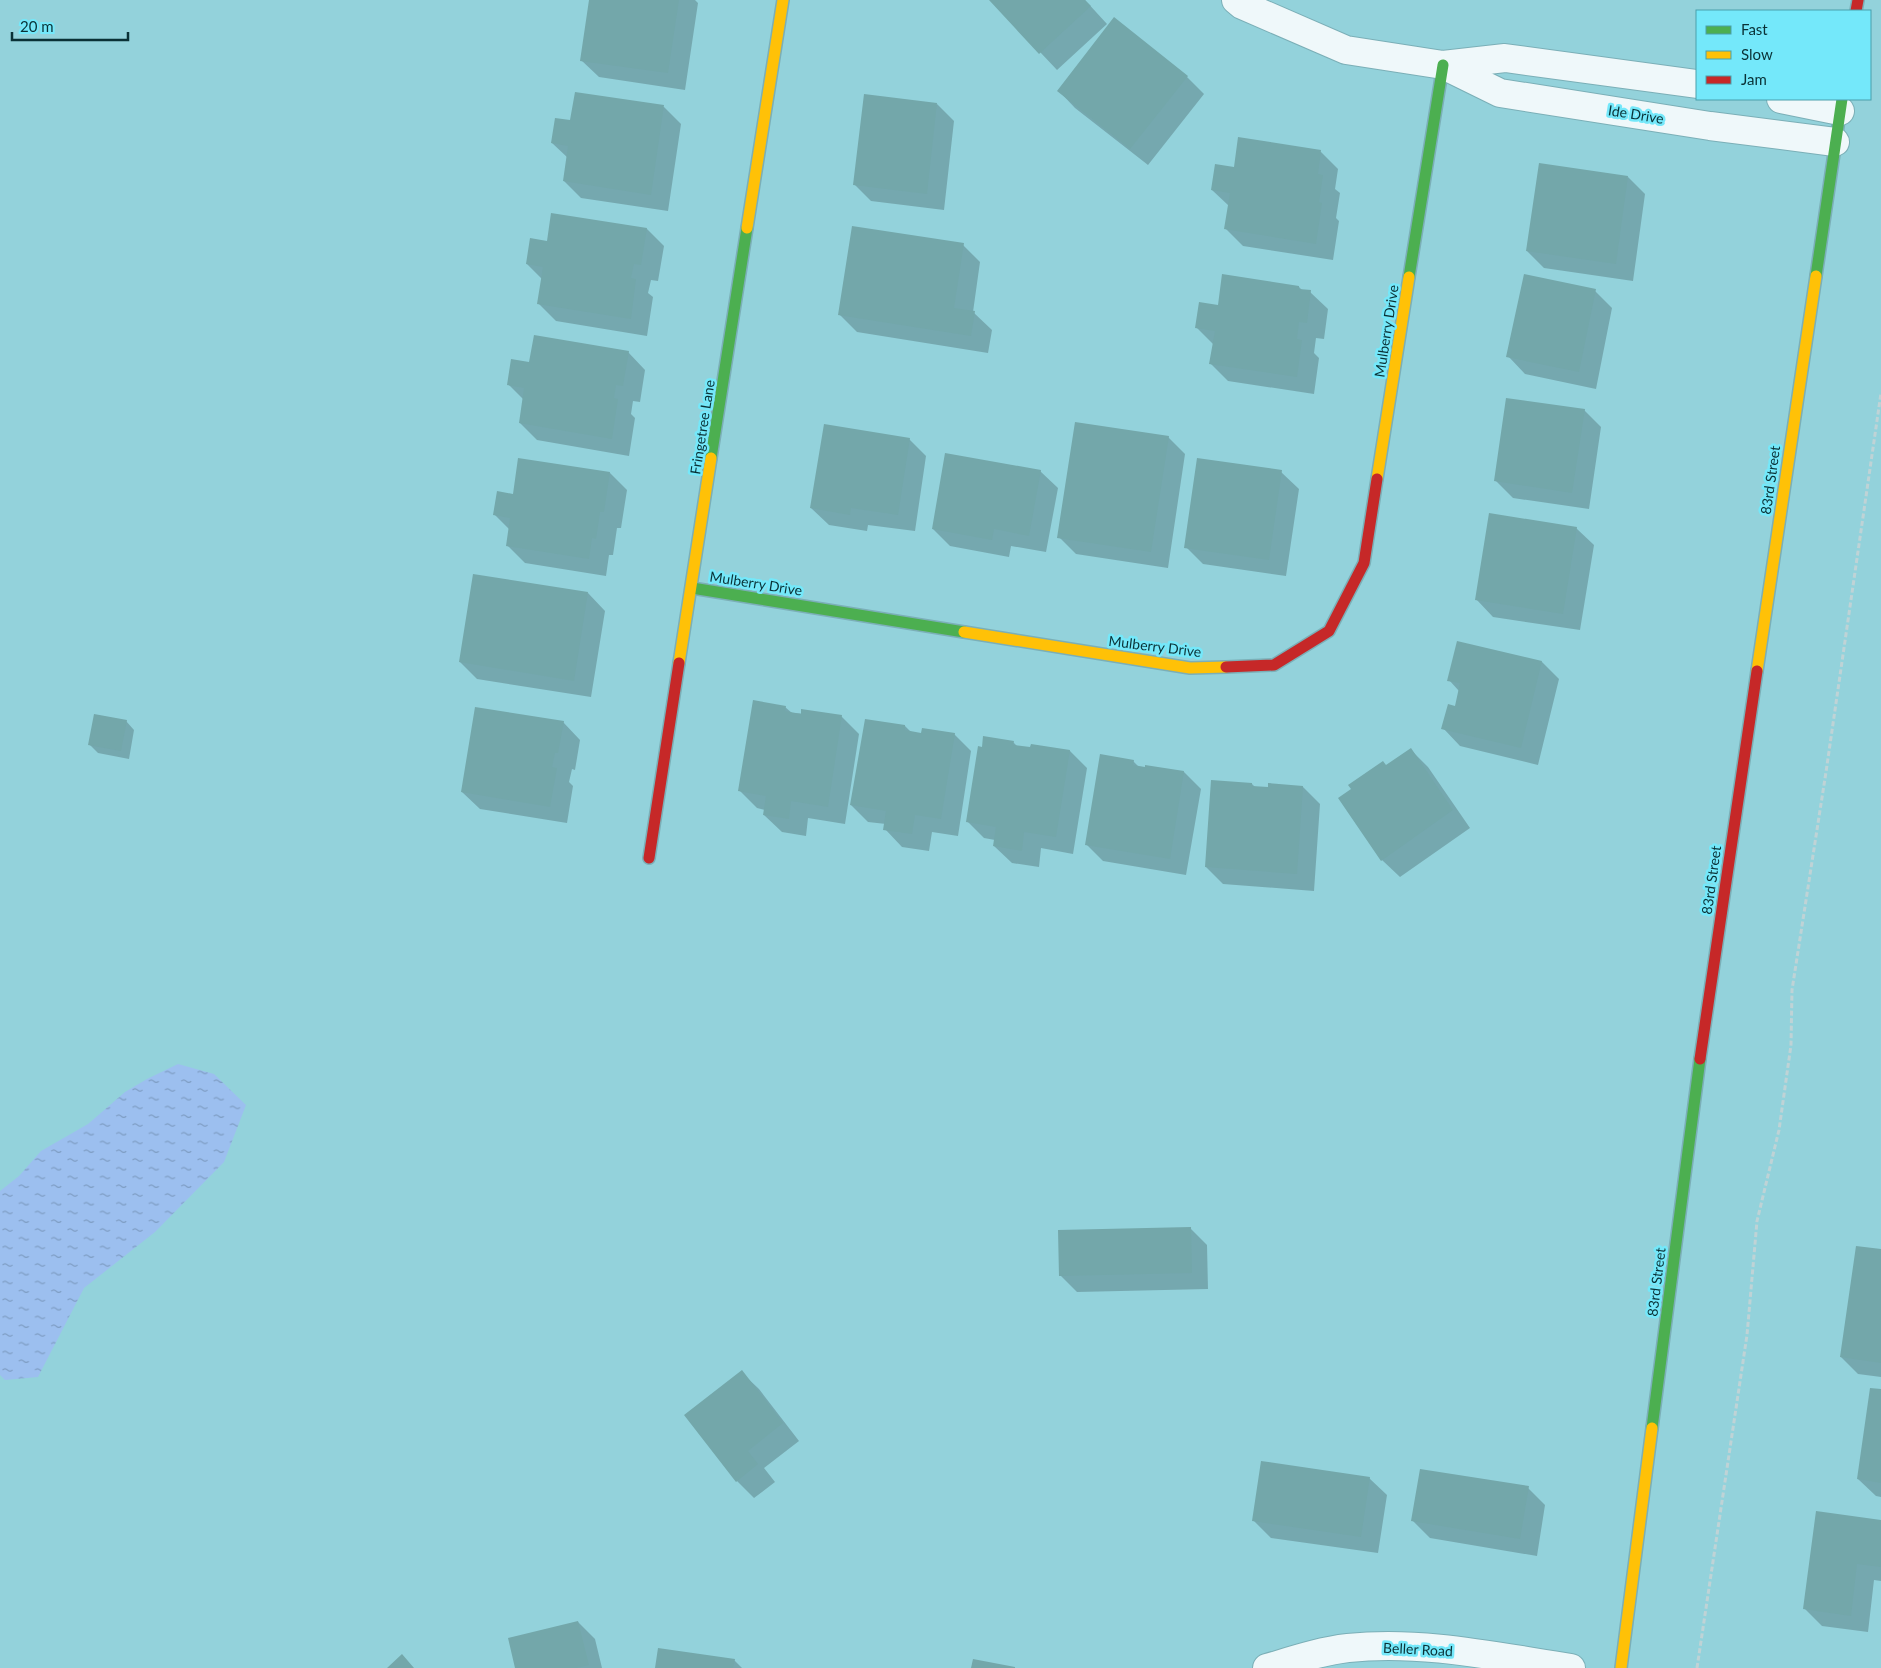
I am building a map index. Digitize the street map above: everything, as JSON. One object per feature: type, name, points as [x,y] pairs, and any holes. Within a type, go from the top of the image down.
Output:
[{"type":"street","name":"Fringetree Lane","points":[[649,858],[783,0]]},
{"type":"street","name":"Ide Drive","points":[[1236,0],[1242,5],[1346,50],[1443,65],[1505,58],[1696,84]]},
{"type":"street","name":"Mulberry Drive","points":[[692,588],[1190,668],[1274,665],[1329,631],[1364,563],[1443,65]]},
{"type":"street","name":"Ide Drive","points":[[1443,65],[1500,93],[1710,126],[1836,142]]},
{"type":"street","points":[[1791,100],[1841,105]]},
{"type":"street","name":"83rd Street","points":[[1620,1668],[1702,1042],[1841,105]]},
{"type":"street","name":"Beller Road","points":[[1267,1668],[1347,1648],[1384,1646],[1436,1647],[1571,1668]]},
{"type":"path","points":[[1697,1668],[1746,1335],[1758,1221],[1782,1111],[1791,1045],[1792,990],[1881,394]]},
{"type":"water","points":[[178,1064],[214,1074],[246,1105],[224,1162],[155,1232],[84,1288],[38,1377],[5,1380],[0,1375],[0,1191],[19,1176],[41,1151],[88,1124],[125,1092]]},
{"type":"building","points":[[589,0],[679,0],[668,73],[580,61]]},
{"type":"building","points":[[989,0],[1085,0],[1091,6],[1039,54]]},
{"type":"building","points":[[1114,17],[1188,76],[1130,149],[1057,91]]},
{"type":"building","points":[[575,92],[664,105],[651,195],[563,181],[568,146],[551,143],[555,118],[570,120]]},
{"type":"building","points":[[864,94],[937,103],[927,194],[853,185]]},
{"type":"building","points":[[1238,137],[1321,150],[1318,174],[1323,175],[1319,202],[1322,203],[1316,244],[1224,229],[1230,193],[1211,190],[1215,164],[1234,167]]},
{"type":"building","points":[[1539,163],[1628,176],[1616,264],[1526,251]]},
{"type":"building","points":[[551,213],[647,228],[641,265],[634,264],[631,278],[636,279],[631,319],[537,304],[543,267],[526,264],[530,238],[547,241]]},
{"type":"building","points":[[852,226],[964,243],[954,308],[975,311],[971,336],[838,315]]},
{"type":"building","points":[[1222,274],[1299,286],[1299,289],[1311,290],[1307,323],[1299,322],[1297,339],[1302,340],[1297,377],[1209,364],[1215,331],[1195,328],[1199,302],[1218,305]]},
{"type":"building","points":[[1524,274],[1596,289],[1579,372],[1506,357]]},
{"type":"building","points":[[534,335],[629,351],[623,386],[616,385],[614,398],[618,399],[612,439],[519,423],[524,388],[507,385],[511,359],[529,362]]},
{"type":"building","points":[[1506,398],[1585,409],[1572,493],[1494,481]]},
{"type":"building","points":[[1075,422],[1169,436],[1151,552],[1057,538]]},
{"type":"building","points":[[824,424],[910,438],[898,515],[851,508],[850,515],[810,508]]},
{"type":"building","points":[[945,453],[1041,470],[1029,536],[994,529],[992,540],[932,529]]},
{"type":"building","points":[[518,458],[610,472],[604,512],[600,512],[596,539],[592,538],[589,559],[506,546],[510,518],[493,515],[497,491],[513,494]]},
{"type":"building","points":[[1197,458],[1282,470],[1269,560],[1184,548]]},
{"type":"building","points":[[1489,513],[1577,527],[1563,614],[1475,600]]},
{"type":"building","points":[[473,574],[588,592],[574,681],[459,662]]},
{"type":"building","points":[[1457,641],[1542,661],[1521,748],[1441,729],[1448,704],[1455,706],[1460,683],[1447,681]]},
{"type":"building","points":[[753,700],[786,706],[785,711],[801,714],[801,709],[842,715],[828,807],[791,801],[789,819],[763,815],[766,796],[738,791]]},
{"type":"building","points":[[475,707],[564,721],[558,753],[555,753],[552,767],[557,768],[550,807],[461,792]]},
{"type":"building","points":[[94,714],[127,720],[121,751],[88,745]]},
{"type":"building","points":[[865,719],[905,725],[905,730],[921,733],[922,728],[955,733],[941,819],[915,815],[912,834],[883,830],[886,811],[850,805]]},
{"type":"building","points":[[983,736],[1014,741],[1013,745],[1030,747],[1031,744],[1070,750],[1056,837],[1024,832],[1022,851],[993,846],[996,827],[966,822],[978,746],[982,747]]},
{"type":"building","points":[[1411,748],[1453,810],[1381,861],[1338,798],[1351,789],[1348,785],[1383,761],[1386,765]]},
{"type":"building","points":[[1100,754],[1134,760],[1133,765],[1184,771],[1170,859],[1085,845]]},
{"type":"building","points":[[1211,780],[1252,783],[1252,786],[1268,787],[1268,783],[1303,786],[1297,874],[1205,867]]},
{"type":"building","points":[[1191,1227],[1192,1273],[1059,1276],[1058,1230]]},
{"type":"building","points":[[1856,1246],[1881,1249],[1881,1363],[1840,1357]]},
{"type":"building","points":[[742,1370],[783,1423],[748,1451],[758,1464],[736,1482],[684,1415]]},
{"type":"building","points":[[1870,1388],[1881,1389],[1881,1483],[1857,1479]]},
{"type":"building","points":[[1261,1461],[1370,1477],[1361,1537],[1252,1521]]},
{"type":"building","points":[[1420,1469],[1529,1486],[1520,1539],[1411,1521]]},
{"type":"building","points":[[1816,1511],[1881,1520],[1881,1567],[1857,1564],[1851,1616],[1803,1609]]},
{"type":"building","points":[[578,1621],[589,1665],[576,1668],[515,1668],[508,1638]]},
{"type":"building","points":[[658,1648],[735,1659],[733,1668],[655,1668]]},
{"type":"building","points":[[402,1654],[414,1668],[387,1668]]},
{"type":"building","points":[[973,1659],[1015,1667],[1015,1668],[971,1668]]},
{"type":"traffic: fast","points":[[1409,277],[1443,65]]},
{"type":"traffic: fast","points":[[1816,276],[1842,100]]},
{"type":"traffic: fast","points":[[711,458],[747,228]]},
{"type":"traffic: fast","points":[[692,588],[964,632]]},
{"type":"traffic: fast","points":[[1652,1428],[1700,1059]]},
{"type":"traffic: slow","points":[[747,228],[783,0]]},
{"type":"traffic: slow","points":[[1757,671],[1816,276]]},
{"type":"traffic: slow","points":[[1377,479],[1409,277]]},
{"type":"traffic: slow","points":[[679,663],[711,458]]},
{"type":"traffic: slow","points":[[964,632],[1190,668],[1226,667]]},
{"type":"traffic: slow","points":[[1621,1668],[1652,1428]]},
{"type":"traffic: jam","points":[[1856,10],[1858,0]]},
{"type":"traffic: jam","points":[[1226,667],[1274,665],[1329,631],[1364,563],[1377,479]]},
{"type":"traffic: jam","points":[[649,858],[679,663]]},
{"type":"traffic: jam","points":[[1700,1059],[1757,671]]}]
